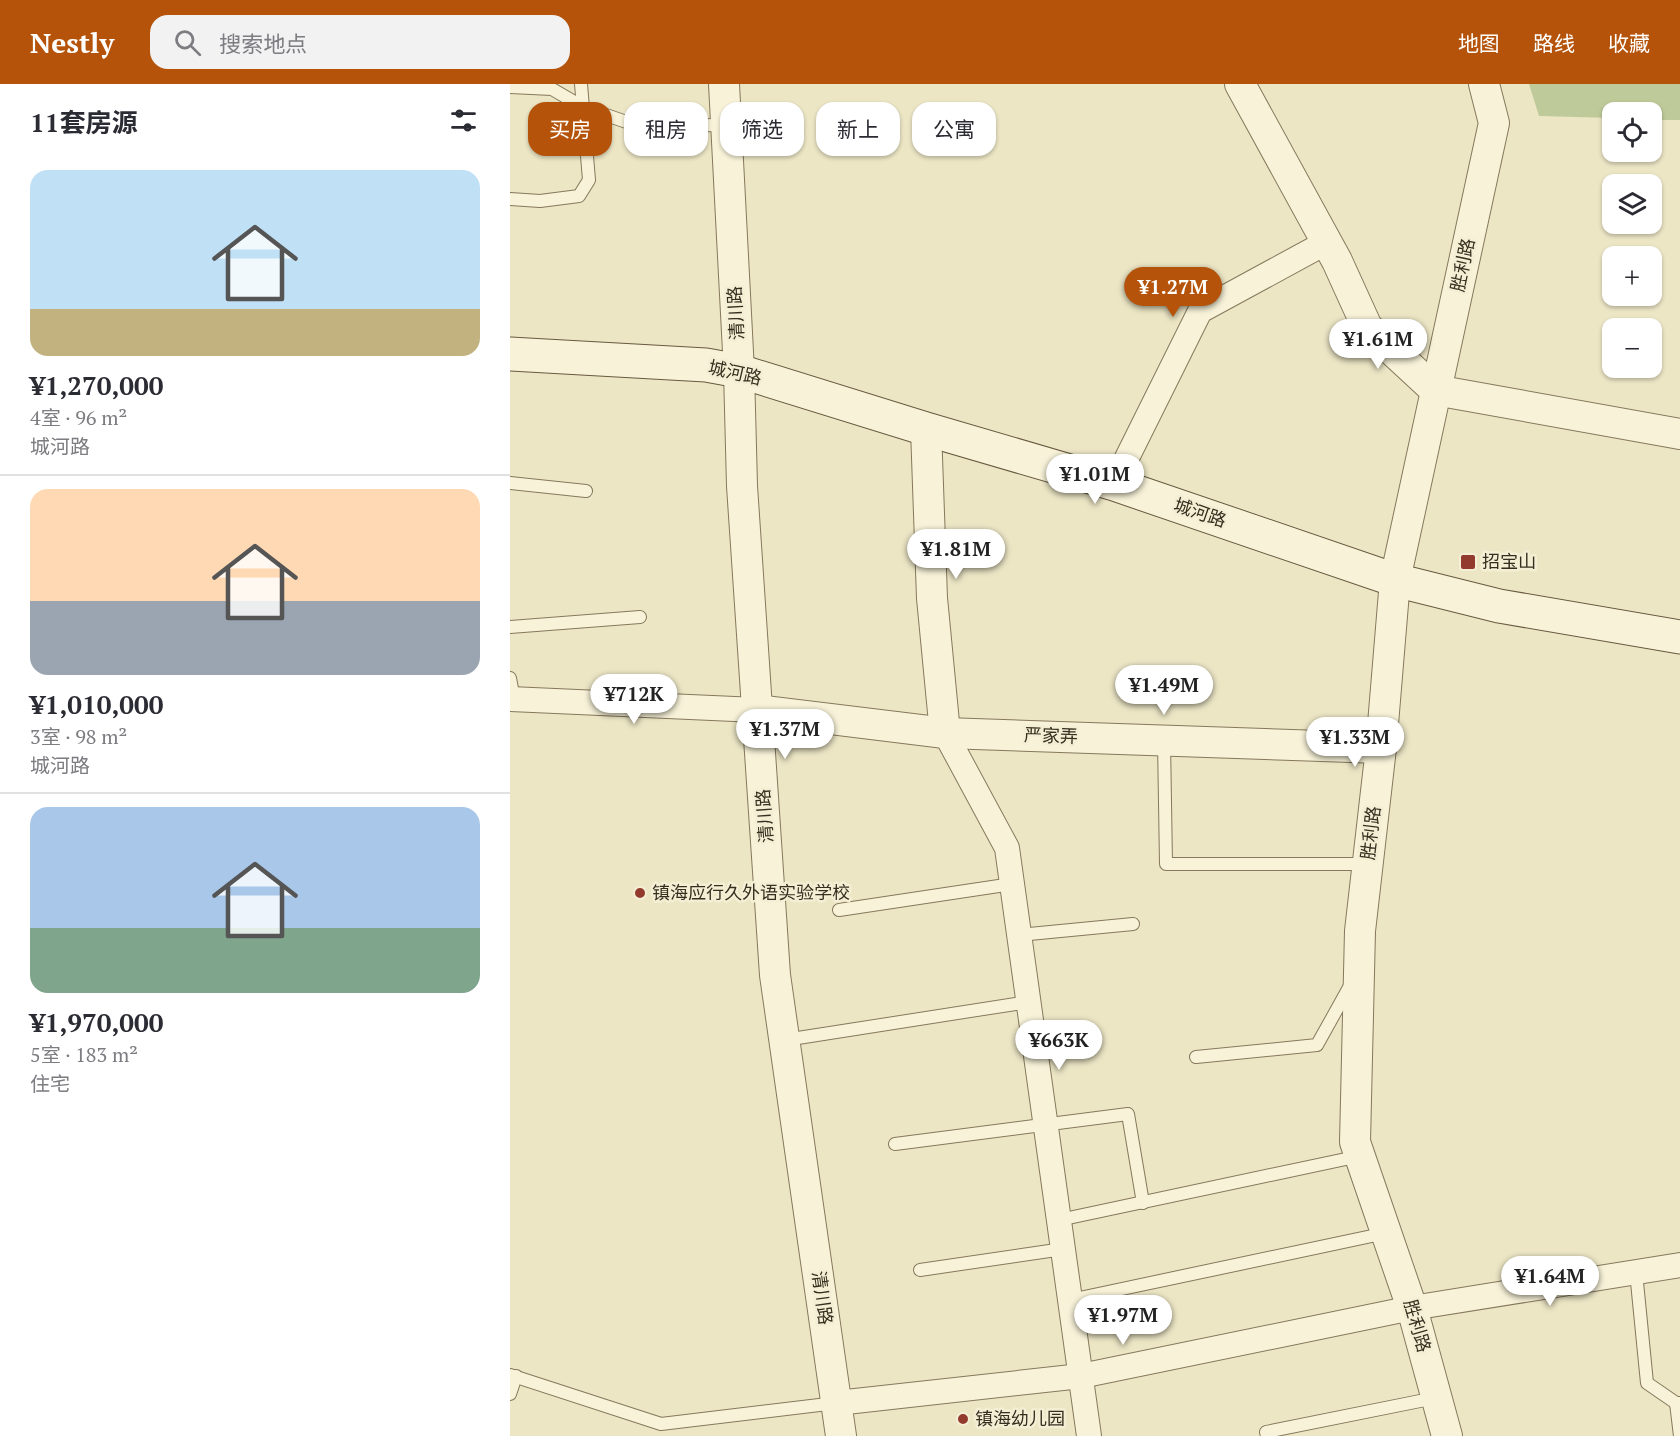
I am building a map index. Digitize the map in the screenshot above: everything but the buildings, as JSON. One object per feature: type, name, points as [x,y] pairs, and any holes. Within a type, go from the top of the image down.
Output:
[{"type":"main road","name":"城河路","points":[[510,354],[706,365],[739,371],[1114,484],[1395,580],[1499,606],[1680,637]]},
{"type":"street","name":"清川路","points":[[724,84],[725,102]]},
{"type":"street","points":[[1240,84],[1327,242],[1367,327],[1435,390],[1680,434]]},
{"type":"street","name":"胜利路","points":[[1447,1436],[1412,1308],[1355,1142],[1360,931],[1382,748],[1395,580],[1494,123],[1484,84]]},
{"type":"street","name":"清川路","points":[[728,156],[739,371],[741,486],[776,975],[842,1436]]},
{"type":"street","points":[[1114,484],[1200,311],[1327,242]]},
{"type":"street","points":[[926,429],[933,598],[945,733],[1007,848],[1089,1436]]},
{"type":"street","points":[[511,692],[757,710]]},
{"type":"street","name":"严家弄","points":[[757,710],[945,733],[1382,748]]},
{"type":"street","points":[[837,1403],[1081,1376],[1412,1308],[1680,1265]]},
{"type":"lane","points":[[582,84],[583,102]]},
{"type":"lane","points":[[510,87],[552,89],[574,102]]},
{"type":"lane","points":[[612,117],[638,126],[720,125]]},
{"type":"lane","points":[[510,199],[540,201],[579,196],[589,180],[587,156]]},
{"type":"lane","points":[[510,483],[586,491]]},
{"type":"lane","points":[[510,627],[640,617]]},
{"type":"lane","points":[[1164,740],[1166,864],[1368,864]]},
{"type":"lane","points":[[839,909],[1012,884]]},
{"type":"lane","points":[[1019,935],[1133,924]]},
{"type":"lane","points":[[1196,1057],[1317,1045],[1359,970]]},
{"type":"lane","points":[[785,1040],[1028,1002]]},
{"type":"lane","points":[[895,1144],[1128,1114],[1143,1203]]},
{"type":"lane","points":[[1059,1220],[1360,1156]]},
{"type":"lane","points":[[1070,1300],[1386,1233]]},
{"type":"lane","points":[[920,1270],[1063,1249]]},
{"type":"lane","points":[[1636,1272],[1647,1383],[1678,1403],[1680,1436]]},
{"type":"lane","points":[[510,1394],[513,1375],[661,1424],[837,1403]]},
{"type":"lane","points":[[1267,1436],[1266,1432],[1436,1397]]},
{"type":"green space","points":[[1529,84],[1680,84],[1680,120],[1662,120],[1662,102],[1602,102],[1602,118],[1539,116]]},
{"type":"place","name":"招宝山","points":[[1468,562]]},
{"type":"place","name":"镇海应行久外语实验学校","points":[[640,893]]},
{"type":"place","name":"镇海幼儿园","points":[[963,1419]]}]
